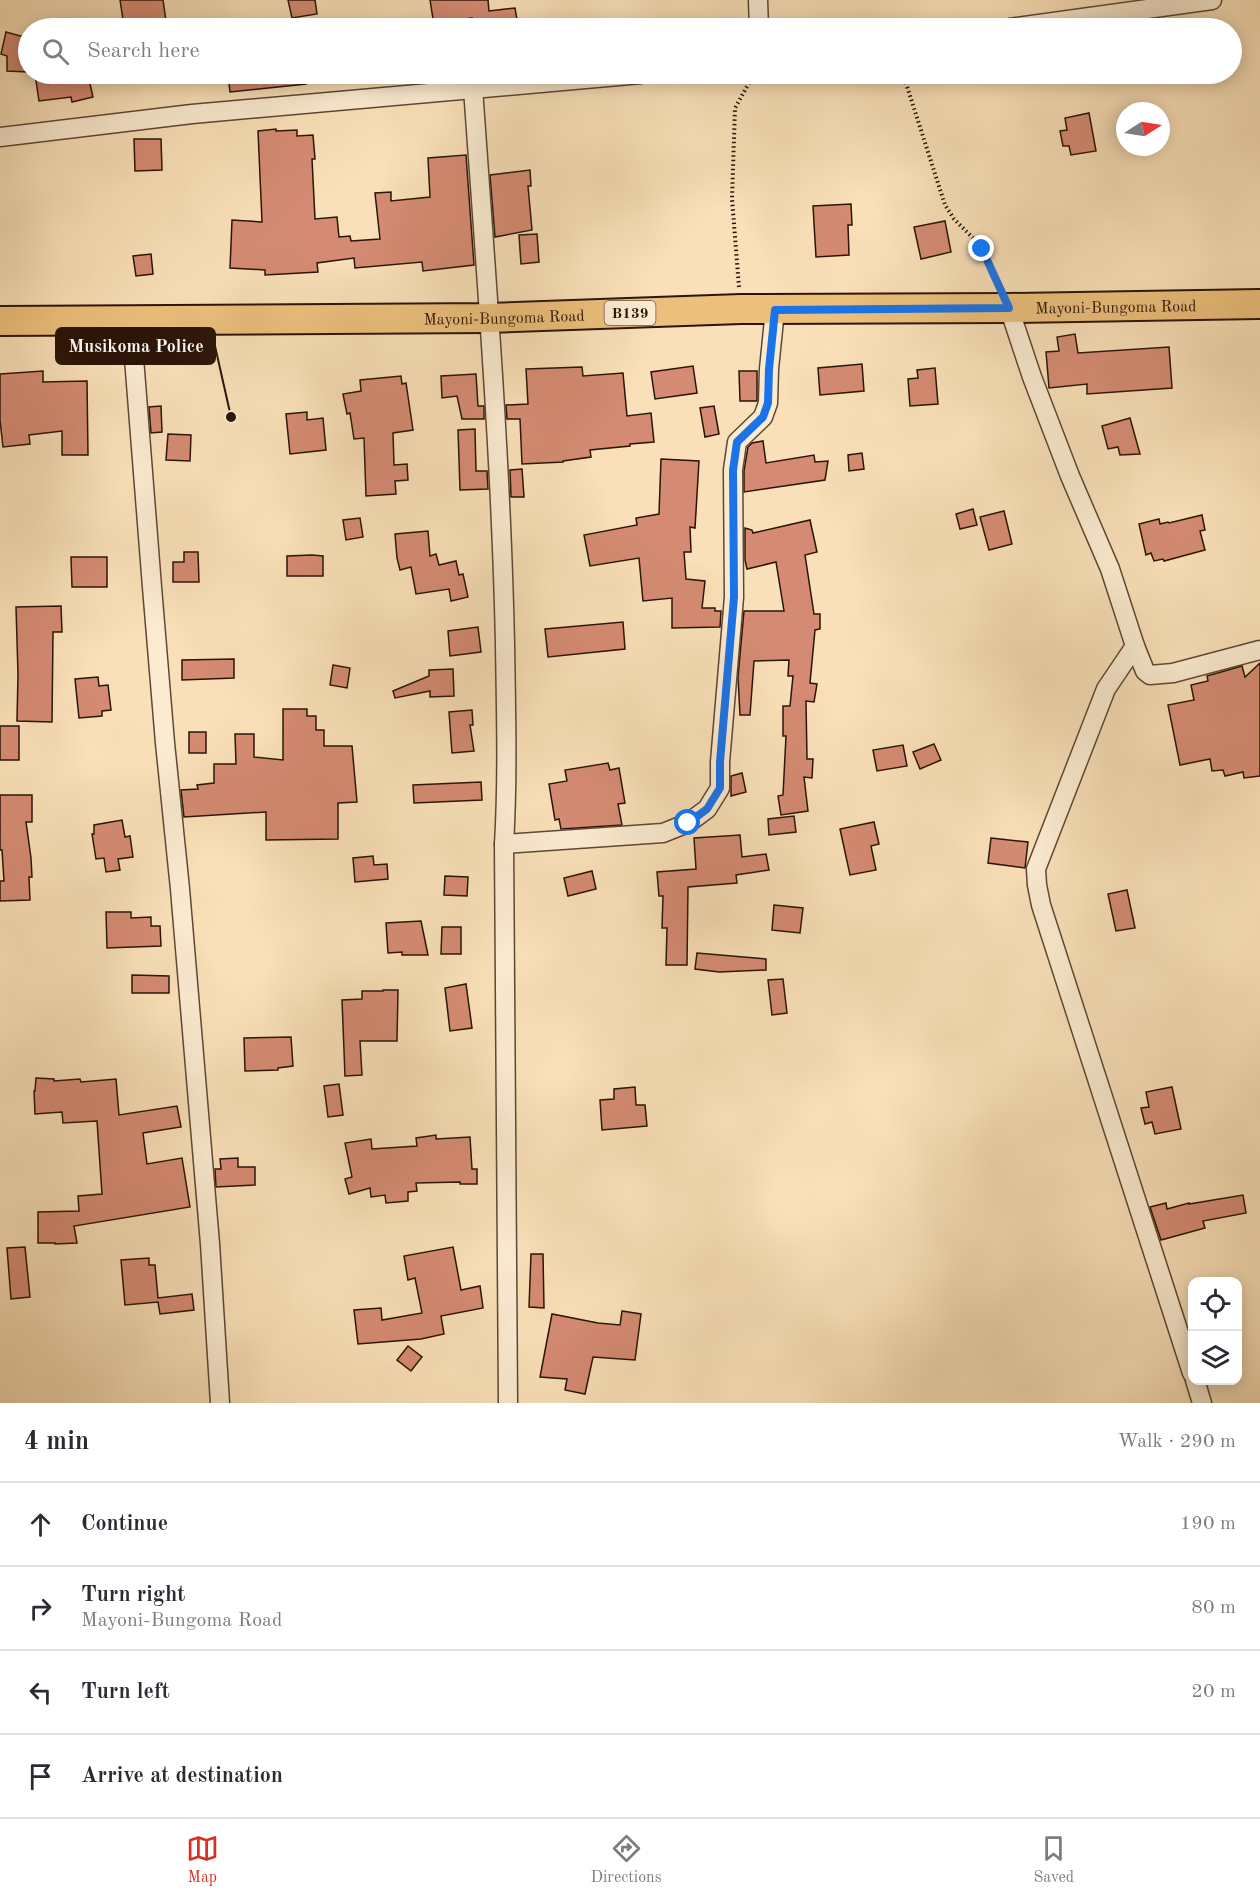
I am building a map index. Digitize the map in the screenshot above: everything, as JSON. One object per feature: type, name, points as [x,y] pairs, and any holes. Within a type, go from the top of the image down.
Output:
[{"type":"main road","name":"Mayoni-Bungoma Road","points":[[0,321],[490,318],[741,309],[1260,304]]},
{"type":"street","points":[[758,0],[759,18]]},
{"type":"street","points":[[1082,18],[1212,0]]},
{"type":"street","points":[[0,137],[192,114],[521,84]]},
{"type":"street","points":[[473,88],[490,318],[503,544],[507,789],[504,844],[508,1403]]},
{"type":"street","points":[[1009,308],[1070,476],[1110,569],[1145,671],[1150,675],[1173,673],[1260,650]]},
{"type":"street","points":[[504,844],[663,833],[688,823],[707,809],[720,788],[720,762],[734,597],[733,470],[737,442],[763,417],[768,403],[775,310]]},
{"type":"street","points":[[131,321],[163,721],[180,889],[207,1209],[220,1403]]},
{"type":"street","points":[[1135,646],[1106,689],[1036,869],[1037,885],[1188,1361]]},
{"type":"street","points":[[1197,1385],[1202,1403]]},
{"type":"path","points":[[741,309],[732,199],[735,108],[748,84]]},
{"type":"path","points":[[906,84],[945,205],[954,219],[982,249],[1009,308]]},
{"type":"building","points":[[120,0],[163,0],[166,18],[123,18]]},
{"type":"building","points":[[288,0],[315,0],[317,14],[292,18]]},
{"type":"building","points":[[430,0],[488,0],[489,11],[515,8],[517,18],[472,18],[433,18]]},
{"type":"building","points":[[6,32],[18,35],[18,72],[7,71],[7,56],[1,54]]},
{"type":"building","points":[[36,84],[90,84],[93,97],[72,102],[71,97],[39,101]]},
{"type":"building","points":[[229,84],[306,84],[230,92]]},
{"type":"building","points":[[1089,113],[1096,151],[1071,155],[1069,146],[1063,146],[1060,131],[1067,130],[1065,118]]},
{"type":"building","points":[[276,129],[276,131],[297,130],[297,136],[313,135],[315,219],[337,217],[339,237],[350,236],[351,241],[380,239],[375,193],[391,192],[391,201],[430,197],[428,158],[466,155],[474,265],[423,271],[422,262],[355,268],[354,258],[317,263],[318,272],[265,275],[265,270],[230,268],[232,220],[262,222],[258,131]]},
{"type":"building","points":[[134,139],[161,139],[162,170],[135,171]]},
{"type":"building","points":[[530,170],[531,186],[528,186],[532,230],[495,237],[490,175]]},
{"type":"building","points":[[851,204],[852,225],[848,225],[849,255],[816,257],[813,206]]},
{"type":"building","points":[[945,221],[951,252],[921,259],[914,227]]},
{"type":"building","points":[[537,234],[539,262],[521,264],[519,235]]},
{"type":"building","points":[[151,254],[153,274],[136,276],[133,256]]},
{"type":"building","points":[[1075,334],[1078,353],[1169,347],[1172,388],[1087,394],[1087,384],[1049,388],[1046,352],[1059,351],[1057,337]]},
{"type":"building","points":[[862,364],[864,391],[820,395],[818,368]]},
{"type":"building","points":[[693,366],[697,393],[655,399],[651,372]]},
{"type":"building","points":[[582,367],[583,376],[623,373],[627,416],[651,413],[654,442],[590,450],[591,457],[563,462],[522,464],[520,419],[507,419],[506,405],[528,404],[526,369]]},
{"type":"building","points":[[935,368],[938,404],[910,406],[908,379],[918,378],[917,370]]},
{"type":"building","points":[[43,371],[43,382],[87,381],[88,455],[62,455],[62,431],[29,435],[30,444],[3,447],[0,420],[0,374]]},
{"type":"building","points":[[739,371],[757,371],[757,401],[740,401]]},
{"type":"building","points":[[476,374],[478,406],[484,406],[484,419],[462,419],[457,396],[442,398],[441,376]]},
{"type":"building","points":[[401,376],[402,384],[406,383],[413,430],[393,433],[394,465],[407,464],[408,480],[395,481],[396,494],[366,496],[364,438],[354,439],[350,413],[347,414],[343,394],[361,391],[360,380]]},
{"type":"building","points":[[161,406],[162,432],[151,433],[149,407]]},
{"type":"building","points":[[714,406],[719,434],[705,437],[700,408]]},
{"type":"building","points":[[307,412],[307,420],[323,418],[326,450],[290,454],[286,414]]},
{"type":"building","points":[[1130,418],[1140,454],[1120,455],[1118,447],[1108,449],[1102,426]]},
{"type":"building","points":[[475,429],[476,471],[487,471],[488,489],[460,490],[458,430]]},
{"type":"building","points":[[168,434],[191,435],[190,461],[166,460]]},
{"type":"building","points":[[763,441],[766,463],[814,455],[815,462],[828,461],[825,480],[744,492],[744,471],[748,447],[752,443]]},
{"type":"building","points":[[862,453],[864,469],[849,471],[848,455]]},
{"type":"building","points":[[661,459],[699,461],[695,528],[690,527],[691,552],[684,552],[686,579],[705,581],[702,608],[715,608],[715,611],[721,611],[720,627],[672,628],[672,598],[643,601],[639,558],[590,566],[584,535],[637,525],[636,518],[659,514]]},
{"type":"building","points":[[522,469],[524,497],[511,497],[510,470]]},
{"type":"building","points":[[973,509],[977,525],[960,529],[956,514]]},
{"type":"building","points":[[1004,511],[1012,544],[989,550],[980,517]]},
{"type":"building","points":[[1202,515],[1205,530],[1200,531],[1205,550],[1164,561],[1163,559],[1154,561],[1151,553],[1146,555],[1139,524],[1159,519],[1160,524],[1169,523]]},
{"type":"building","points":[[360,518],[363,537],[346,540],[343,520]]},
{"type":"building","points":[[810,520],[817,552],[805,555],[814,614],[820,614],[820,629],[815,630],[810,683],[817,684],[814,702],[806,701],[807,759],[813,759],[812,778],[804,777],[808,811],[781,815],[778,796],[783,795],[786,736],[783,736],[783,706],[790,706],[793,676],[788,676],[789,660],[754,661],[750,715],[740,715],[738,677],[744,611],[784,611],[776,562],[747,569],[745,528],[752,530],[753,533]]},
{"type":"building","points":[[428,531],[430,556],[436,554],[439,565],[456,561],[459,575],[463,574],[468,597],[451,601],[449,589],[416,594],[411,567],[400,570],[395,534]]},
{"type":"building","points":[[184,552],[198,552],[199,582],[173,582],[173,562],[184,562]]},
{"type":"building","points":[[287,556],[323,556],[323,576],[287,576]]},
{"type":"building","points":[[71,557],[107,557],[107,587],[72,587]]},
{"type":"building","points":[[61,606],[62,632],[53,632],[52,722],[17,721],[16,607]]},
{"type":"building","points":[[623,622],[625,649],[548,657],[545,629]]},
{"type":"building","points":[[478,627],[481,652],[450,656],[448,631]]},
{"type":"building","points":[[234,659],[234,678],[182,680],[182,660]]},
{"type":"building","points":[[1260,663],[1260,776],[1244,778],[1243,772],[1225,776],[1223,770],[1212,771],[1210,759],[1180,765],[1168,705],[1194,700],[1191,685],[1208,681],[1207,676],[1242,666],[1245,677]]},
{"type":"building","points":[[333,665],[350,668],[347,688],[330,685]]},
{"type":"building","points":[[453,669],[454,696],[430,697],[430,691],[395,698],[393,691],[429,676],[429,670]]},
{"type":"building","points":[[98,677],[99,686],[108,685],[111,710],[102,711],[102,716],[79,718],[75,679]]},
{"type":"building","points":[[283,709],[307,709],[307,716],[316,716],[316,730],[324,730],[324,746],[352,746],[357,802],[338,803],[338,839],[266,840],[266,812],[184,817],[181,790],[198,789],[197,785],[214,783],[214,764],[236,764],[235,734],[254,734],[254,757],[283,760]]},
{"type":"building","points":[[472,710],[473,725],[470,725],[474,751],[452,753],[449,712]]},
{"type":"building","points":[[0,726],[19,726],[19,760],[0,760]]},
{"type":"building","points":[[189,732],[206,732],[206,753],[189,753]]},
{"type":"building","points":[[934,744],[941,760],[920,769],[913,752]]},
{"type":"building","points":[[903,745],[907,766],[877,771],[873,750]]},
{"type":"building","points":[[608,763],[610,770],[619,768],[625,803],[618,804],[622,825],[561,829],[559,819],[555,820],[549,784],[567,781],[565,770]]},
{"type":"building","points":[[742,773],[746,792],[731,796],[731,776]]},
{"type":"building","points":[[481,782],[482,800],[414,803],[413,785]]},
{"type":"building","points":[[0,795],[32,795],[32,822],[26,822],[32,877],[29,877],[30,900],[0,901],[0,881],[4,881],[2,850],[0,850]]},
{"type":"building","points":[[794,816],[796,832],[769,835],[768,819]]},
{"type":"building","points":[[122,820],[125,837],[130,836],[133,857],[118,859],[120,870],[106,872],[104,858],[96,859],[92,834],[94,834],[94,825]]},
{"type":"building","points":[[874,822],[879,844],[871,846],[876,870],[850,875],[840,829]]},
{"type":"building","points":[[740,835],[742,857],[766,854],[769,870],[736,875],[737,883],[688,887],[687,965],[666,965],[667,928],[662,928],[663,896],[659,896],[657,872],[696,869],[694,838]]},
{"type":"building","points":[[991,838],[1028,842],[1025,868],[988,863]]},
{"type":"building","points":[[373,856],[374,865],[387,864],[388,879],[355,882],[353,858]]},
{"type":"building","points":[[592,871],[596,889],[568,896],[564,878]]},
{"type":"building","points":[[445,876],[468,877],[467,896],[444,895]]},
{"type":"building","points":[[1127,890],[1135,928],[1116,931],[1108,894]]},
{"type":"building","points":[[774,905],[803,908],[800,933],[772,930]]},
{"type":"building","points":[[106,912],[131,912],[131,918],[151,917],[151,926],[160,926],[161,946],[107,948]]},
{"type":"building","points":[[421,921],[428,955],[388,953],[386,923]]},
{"type":"building","points":[[442,927],[461,927],[461,954],[441,954]]},
{"type":"building","points":[[697,953],[766,959],[766,970],[719,972],[695,969]]},
{"type":"building","points":[[132,975],[169,976],[169,993],[132,993]]},
{"type":"building","points":[[783,979],[787,1013],[772,1015],[768,980]]},
{"type":"building","points":[[466,984],[472,1028],[450,1031],[445,988]]},
{"type":"building","points":[[398,990],[397,1041],[360,1041],[362,1075],[345,1076],[342,1000],[362,999],[362,991]]},
{"type":"building","points":[[291,1037],[293,1066],[278,1068],[278,1070],[245,1071],[244,1038]]},
{"type":"building","points":[[36,1078],[54,1079],[54,1081],[80,1079],[81,1082],[116,1079],[119,1115],[177,1106],[181,1127],[143,1133],[147,1164],[182,1158],[190,1207],[74,1226],[77,1243],[38,1243],[38,1212],[79,1211],[78,1196],[102,1194],[97,1121],[63,1123],[62,1112],[35,1114]]},
{"type":"building","points":[[339,1084],[343,1115],[328,1117],[324,1086]]},
{"type":"building","points":[[635,1087],[636,1105],[645,1105],[647,1126],[602,1130],[600,1100],[614,1099],[614,1089]]},
{"type":"building","points":[[1172,1087],[1181,1129],[1155,1134],[1152,1122],[1145,1124],[1141,1108],[1149,1107],[1146,1092]]},
{"type":"building","points":[[436,1135],[436,1139],[470,1137],[472,1169],[477,1169],[477,1184],[416,1183],[417,1191],[408,1192],[408,1201],[386,1203],[385,1195],[371,1197],[370,1188],[349,1194],[345,1179],[352,1177],[345,1143],[371,1139],[372,1149],[417,1146],[416,1138]]},
{"type":"building","points":[[238,1158],[238,1167],[255,1167],[255,1185],[216,1187],[215,1169],[221,1169],[220,1159]]},
{"type":"building","points":[[1243,1195],[1246,1213],[1203,1221],[1205,1228],[1161,1240],[1150,1207],[1166,1203],[1167,1209],[1189,1203]]},
{"type":"building","points":[[25,1247],[30,1297],[11,1299],[7,1248]]},
{"type":"building","points":[[453,1247],[461,1290],[480,1286],[483,1308],[441,1316],[444,1334],[421,1339],[358,1344],[354,1310],[381,1308],[382,1320],[422,1313],[415,1278],[408,1280],[404,1256]]},
{"type":"building","points":[[531,1254],[543,1254],[544,1308],[529,1307]]},
{"type":"building","points":[[149,1258],[149,1265],[155,1265],[158,1298],[192,1294],[194,1310],[160,1314],[158,1302],[125,1305],[121,1260]]},
{"type":"building","points":[[622,1311],[641,1314],[635,1360],[593,1357],[585,1394],[565,1390],[567,1379],[540,1377],[552,1314],[620,1325]]},
{"type":"building","points":[[408,1346],[422,1357],[411,1371],[397,1360]]},
{"type":"place","name":"Musikoma Police","points":[[231,417]]},
{"type":"route","points":[[688,823],[707,809],[720,788],[720,762],[734,597],[733,470],[737,442],[763,417],[768,403],[775,310],[1009,308],[982,249]]}]
